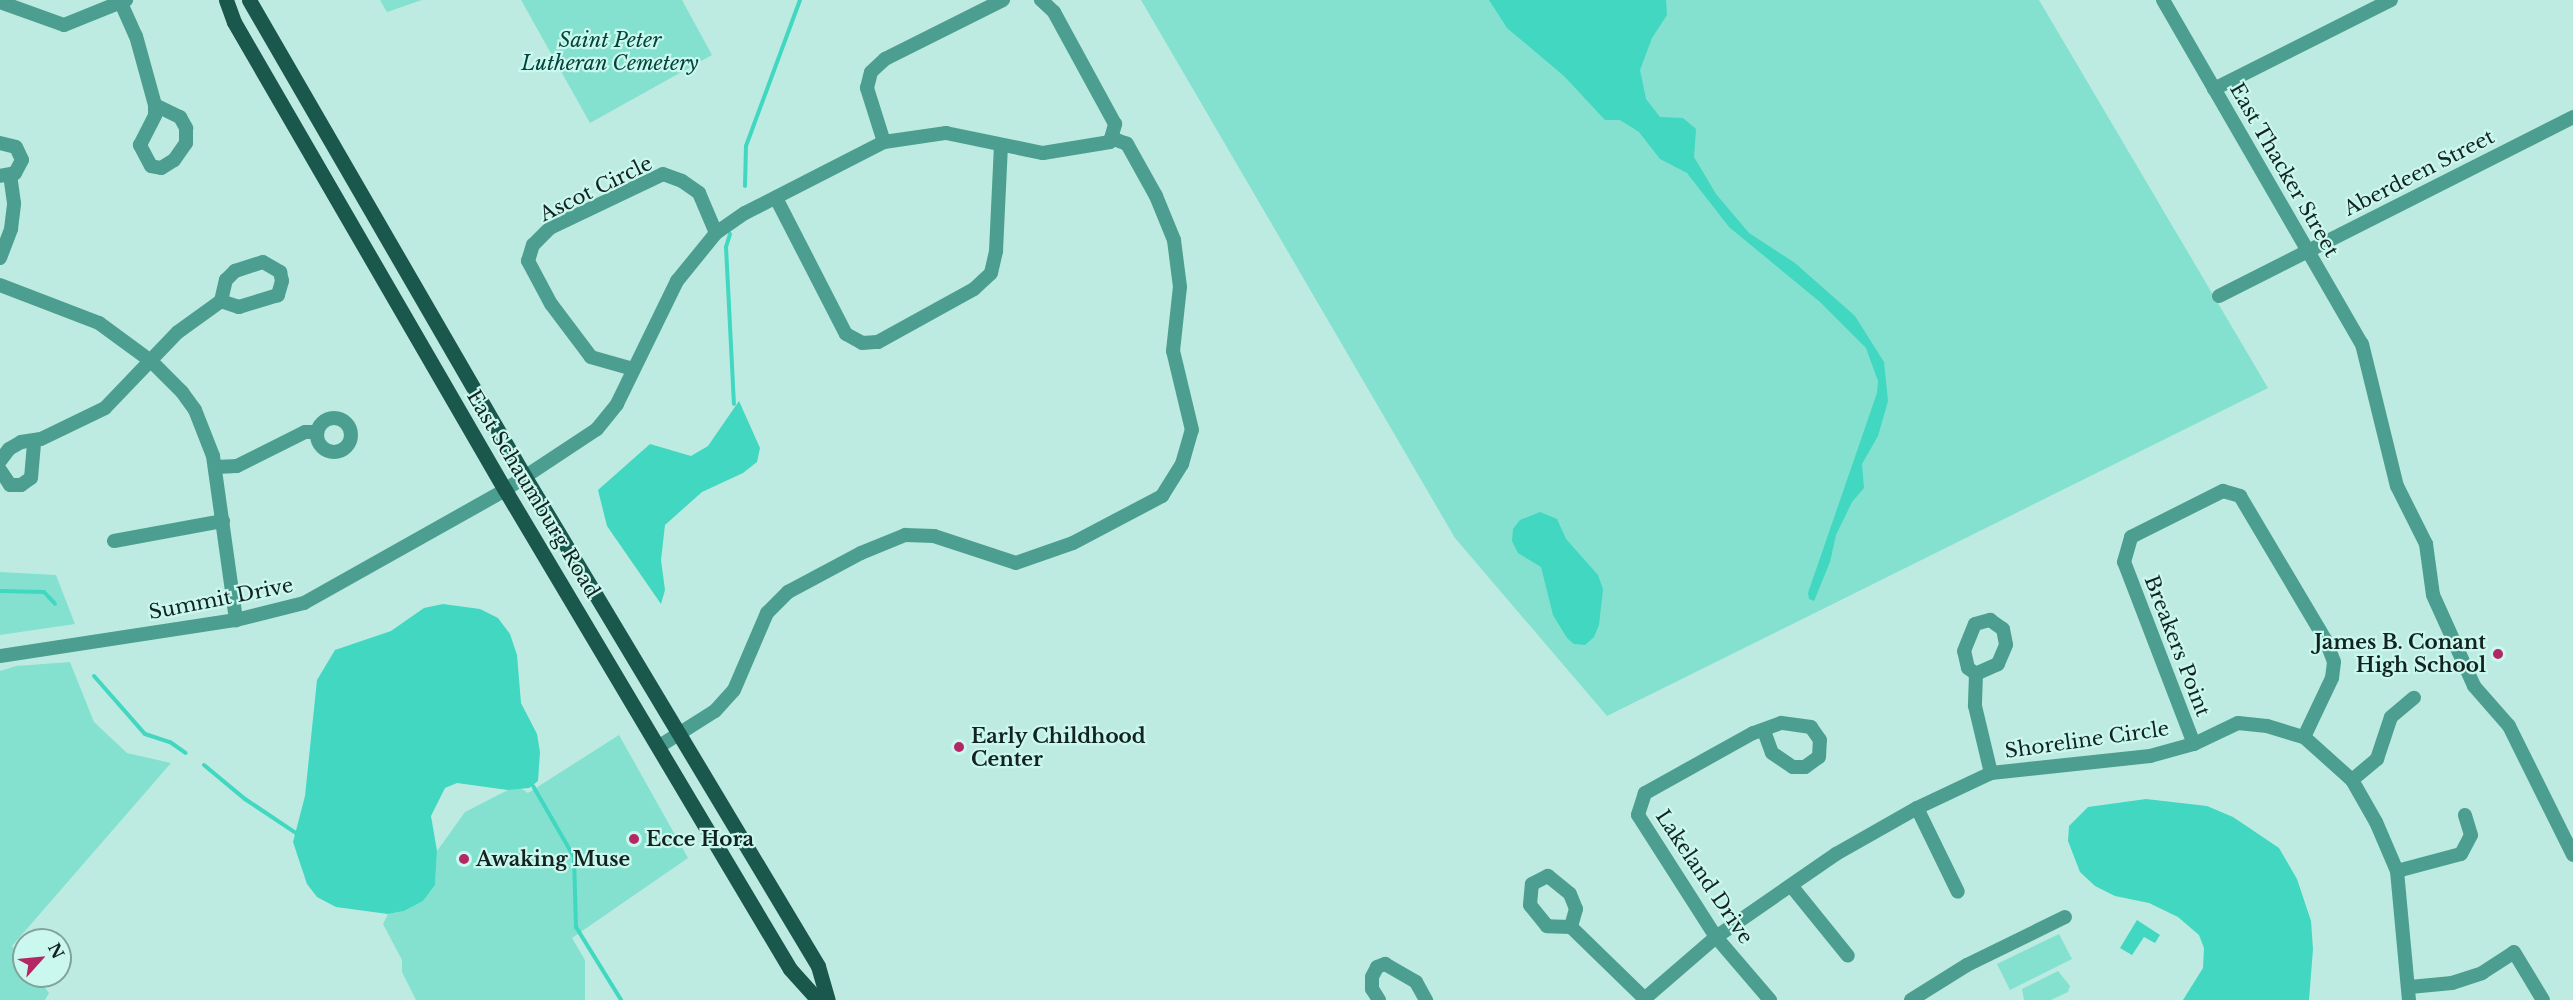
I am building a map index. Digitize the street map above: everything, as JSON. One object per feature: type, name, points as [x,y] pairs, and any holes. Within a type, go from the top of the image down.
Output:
[{"type":"main road","name":"East Schaumburg Road","points":[[226,0],[234,21],[505,490],[790,969],[818,1000]]},
{"type":"main road","name":"East Schaumburg Road","points":[[249,0],[525,477],[818,966],[828,1000]]},
{"type":"street","points":[[884,142],[867,88],[871,72],[885,59],[1003,0]]},
{"type":"street","points":[[1041,0],[1054,12],[1115,124],[1111,140]]},
{"type":"street","name":"East Thacker Street","points":[[2163,0],[2362,344],[2397,486],[2426,544],[2433,596],[2474,686],[2509,726],[2573,855]]},
{"type":"street","points":[[2214,89],[2391,0]]},
{"type":"street","points":[[0,2],[64,25],[124,1],[155,105]]},
{"type":"street","name":"Aberdeen Street","points":[[2219,296],[2573,117]]},
{"type":"street","points":[[658,747],[715,711],[734,690],[767,613],[788,592],[861,552],[905,535],[934,536],[1016,563],[1073,543],[1162,496],[1182,464],[1192,430],[1173,351],[1180,287],[1175,252],[1150,186],[1127,144],[1111,140],[1043,153],[946,133],[884,142],[776,198],[716,233]]},
{"type":"street","points":[[0,143],[11,144],[21,155],[21,165],[5,176],[13,212],[0,258]]},
{"type":"street","points":[[776,198],[846,334],[862,343],[878,342],[974,289],[990,273],[996,251],[1001,146]]},
{"type":"street","name":"Ascot Circle","points":[[633,369],[591,357],[551,304],[528,261],[533,245],[550,228],[663,174],[682,181],[699,193],[716,233]]},
{"type":"street","name":"Summit Drive","points":[[0,656],[236,620],[304,603],[505,490],[597,429],[617,404],[677,281],[716,233]]},
{"type":"street","points":[[0,285],[99,323],[151,361],[195,410],[216,467],[236,620]]},
{"type":"street","points":[[0,461],[9,449],[21,442],[34,442],[105,408],[178,332],[221,300]]},
{"type":"street","points":[[216,467],[237,466],[305,432],[317,432]]},
{"type":"street","points":[[0,470],[10,485],[21,485],[31,478],[34,442]]},
{"type":"street","name":"Breakers Point","points":[[2194,744],[2124,561],[2132,537],[2223,491],[2240,496],[2326,641],[2334,662],[2332,678],[2304,737]]},
{"type":"street","points":[[114,541],[223,521]]},
{"type":"street","points":[[1976,674],[1975,706],[1991,773]]},
{"type":"street","points":[[2352,780],[2377,759],[2391,717],[2414,698]]},
{"type":"street","name":"Shoreline Circle","points":[[1645,999],[1716,937],[1793,888],[1836,854],[1917,808],[1991,773],[2150,756],[2194,744],[2238,723],[2267,726],[2304,737],[2352,780],[2376,822],[2397,871],[2410,994]]},
{"type":"street","name":"Lakeland Drive","points":[[1764,731],[1753,733],[1645,793],[1638,815],[1716,937],[1770,1000]]},
{"type":"street","points":[[1917,808],[1958,892]]},
{"type":"street","points":[[2397,871],[2461,854],[2471,835],[2465,815]]},
{"type":"street","points":[[1793,888],[1848,956]]},
{"type":"street","points":[[1911,1000],[1967,965],[2065,917]]},
{"type":"street","points":[[1571,927],[1645,999]]},
{"type":"street","points":[[2410,994],[2482,973],[2514,952],[2542,1000]]},
{"type":"street","points":[[1379,1000],[1372,989],[1372,977],[1377,967],[1385,964],[1416,982],[1426,1000]]},
{"type":"green space","points":[[380,0],[422,0],[387,12]]},
{"type":"green space","name":"Saint Peter Lutheran Cemetery","points":[[521,0],[682,0],[712,55],[590,123]]},
{"type":"green space","points":[[1141,0],[2039,0],[2268,388],[1607,716],[1455,538]]},
{"type":"green space","points":[[0,572],[56,575],[75,624],[0,635]]},
{"type":"green space","points":[[70,662],[94,722],[127,753],[171,763],[28,928],[12,928],[12,988],[45,988],[49,993],[45,1000],[0,1000],[0,671],[16,666]]},
{"type":"green space","points":[[619,735],[688,858],[572,938],[585,960],[585,1000],[416,1000],[402,972],[402,960],[383,924],[388,914],[404,911],[423,901],[435,885],[437,851],[465,812],[508,790],[520,788],[528,793]]},
{"type":"green space","points":[[2059,934],[2072,959],[2010,990],[1997,964]]},
{"type":"green space","points":[[2058,971],[2070,986],[2068,992],[2051,1000],[2024,1000],[2022,989]]},
{"type":"shaded area","points":[[1489,0],[1666,0],[1667,15],[1652,38],[1640,70],[1646,99],[1660,117],[1683,118],[1696,129],[1694,157],[1716,194],[1749,233],[1795,263],[1855,316],[1884,362],[1888,401],[1878,436],[1862,464],[1864,488],[1852,502],[1836,535],[1830,562],[1814,601],[1809,599],[1808,593],[1877,393],[1878,381],[1866,348],[1820,302],[1729,227],[1687,173],[1660,159],[1639,132],[1620,120],[1605,120],[1564,76],[1507,28]]},
{"type":"shaded area","points":[[739,401],[760,448],[757,462],[743,473],[702,492],[665,525],[661,560],[665,590],[661,604],[607,526],[598,490],[650,444],[691,456],[708,446]]},
{"type":"shaded area","points":[[1540,512],[1557,519],[1566,539],[1598,575],[1603,589],[1599,625],[1594,637],[1585,645],[1574,644],[1567,638],[1553,615],[1541,567],[1518,553],[1512,541],[1513,529],[1520,520]]},
{"type":"shaded area","points":[[443,604],[480,609],[498,618],[510,634],[517,655],[521,703],[537,734],[540,752],[538,781],[529,788],[508,790],[457,783],[445,788],[431,816],[437,851],[435,885],[423,901],[404,911],[388,914],[336,907],[317,897],[307,884],[293,842],[305,796],[317,680],[335,650],[391,631],[424,608]]},
{"type":"shaded area","points":[[2146,799],[2207,806],[2233,817],[2279,848],[2297,879],[2311,921],[2313,949],[2309,1000],[2183,1000],[2203,968],[2204,948],[2199,935],[2178,917],[2149,903],[2115,896],[2095,886],[2080,872],[2068,841],[2069,826],[2088,807]]},
{"type":"shaded area","points":[[2137,920],[2160,935],[2155,943],[2144,937],[2132,955],[2120,948]]},
{"type":"waterway","points":[[745,186],[746,146],[800,0]]},
{"type":"waterway","points":[[730,234],[726,247],[734,404]]},
{"type":"waterway","points":[[0,591],[44,592],[55,604]]},
{"type":"waterway","points":[[94,676],[145,734],[170,742],[186,753]]},
{"type":"waterway","points":[[204,765],[245,799],[296,833]]},
{"type":"waterway","points":[[533,786],[574,857],[576,927],[621,1000]]},
{"type":"place","name":"James B. Conant High School","points":[[2498,654]]},
{"type":"place","name":"Early Childhood Center","points":[[959,747]]},
{"type":"place","name":"Ecce Hora","points":[[634,839]]},
{"type":"place","name":"Awaking Muse","points":[[464,859]]}]
